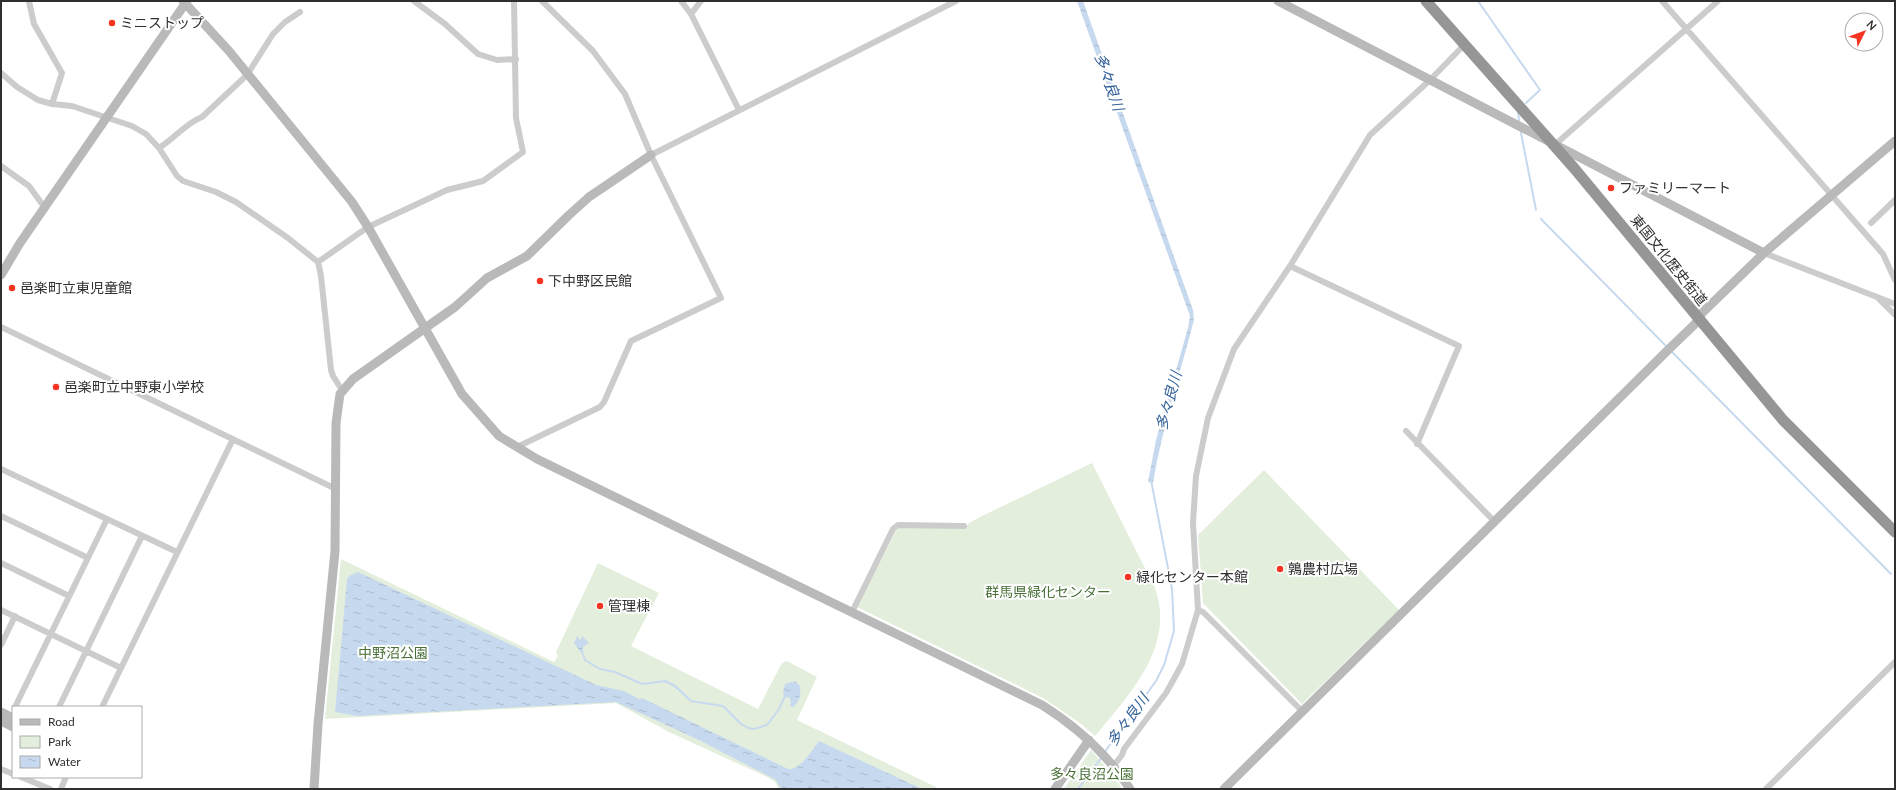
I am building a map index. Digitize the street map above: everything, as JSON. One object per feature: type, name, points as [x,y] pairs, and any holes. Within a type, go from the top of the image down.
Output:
[{"type":"highway","name":"東国文化歴史街道","points":[[1426,1],[1553,144],[1783,420],[1895,532]]},
{"type":"street","points":[[29,1],[34,24],[62,73],[52,104]]},
{"type":"street","points":[[414,1],[444,24],[478,54],[497,60],[516,59]]},
{"type":"street","points":[[318,262],[368,227],[447,190],[483,181],[524,152],[516,118],[514,1]]},
{"type":"street","points":[[517,447],[600,407],[631,341],[721,298],[651,155],[625,94],[593,51],[542,1]]},
{"type":"street","points":[[681,1],[691,14],[739,110]]},
{"type":"street","points":[[691,14],[701,1]]},
{"type":"street","points":[[314,789],[318,724],[335,552],[336,423],[338,400],[342,390],[353,379],[423,328],[455,307],[491,275],[527,256],[589,197],[651,155],[956,1]]},
{"type":"street","points":[[1278,1],[1764,253],[1895,304]]},
{"type":"street","points":[[1662,1],[1883,254],[1895,280]]},
{"type":"street","points":[[1553,144],[1558,142],[1718,1]]},
{"type":"street","points":[[1,275],[20,243],[185,2],[224,46],[352,202],[368,227],[423,328],[462,394],[499,436],[597,489],[1042,705],[1066,721],[1092,743],[1112,764],[1130,789]]},
{"type":"street","points":[[159,148],[170,142],[194,120],[202,118],[247,75],[274,34],[286,22],[300,12]]},
{"type":"street","points":[[1112,764],[1122,755],[1124,749],[1166,694],[1182,664],[1198,610],[1193,523],[1196,476],[1208,418],[1234,349],[1290,266],[1370,134],[1430,80],[1465,44]]},
{"type":"street","points":[[1,72],[30,96],[52,104],[72,106],[132,126],[146,134],[159,148],[177,176],[183,182],[216,192],[236,202],[318,262],[321,276],[331,370],[342,390]]},
{"type":"street","points":[[1224,789],[1695,324],[1698,318],[1764,253],[1895,141]]},
{"type":"street","points":[[1,166],[29,186],[45,208]]},
{"type":"street","points":[[1870,222],[1895,200]]},
{"type":"street","points":[[1290,266],[1459,346],[1418,444]]},
{"type":"street","points":[[1877,297],[1895,316]]},
{"type":"street","points":[[1,327],[336,489]]},
{"type":"street","points":[[1406,431],[1495,522]]},
{"type":"street","points":[[102,706],[233,439]]},
{"type":"street","points":[[1,468],[177,552]]},
{"type":"street","points":[[1,516],[88,558]]},
{"type":"street","points":[[15,706],[107,519]]},
{"type":"street","points":[[852,612],[893,529],[898,525],[964,526]]},
{"type":"street","points":[[59,706],[142,536]]},
{"type":"street","points":[[1,563],[69,596]]},
{"type":"street","points":[[1,610],[121,668]]},
{"type":"street","points":[[1198,610],[1203,612],[1302,711]]},
{"type":"street","points":[[1,645],[15,616]]},
{"type":"street","points":[[1766,789],[1895,662]]},
{"type":"street","points":[[1,712],[9,719]]},
{"type":"street","points":[[1055,789],[1092,743]]},
{"type":"street","points":[[1,769],[12,774]]},
{"type":"street","points":[[23,778],[50,789]]},
{"type":"street","points":[[60,789],[66,778]]},
{"type":"green space","name":"群馬県緑化センター","points":[[1092,463],[1155,588],[1160,609],[1159,630],[1154,650],[1146,668],[1122,704],[1095,736],[1080,723],[1043,698],[857,607],[896,531],[899,528],[959,527],[964,529],[969,523],[980,517]]},
{"type":"green space","name":"鶉農村広場","points":[[1264,470],[1399,610],[1302,704],[1203,603],[1198,535]]},
{"type":"green space","name":"中野沼公園","points":[[341,559],[554,662],[558,656],[556,652],[598,563],[659,593],[631,646],[758,709],[782,663],[787,661],[817,677],[797,720],[940,789],[779,789],[775,782],[767,777],[669,732],[616,703],[325,719]]},
{"type":"green space","name":"多々良沼公園","points":[[1091,750],[1114,776],[1122,789],[1064,789]]},
{"type":"water","points":[[1077,1],[1083,1],[1193,310],[1194,320],[1166,421],[1153,483],[1148,482],[1156,440],[1188,328],[1190,316]]},
{"type":"water","points":[[358,572],[596,685],[624,691],[639,699],[642,698],[788,769],[797,767],[819,741],[922,789],[781,789],[776,780],[699,740],[616,702],[357,716],[335,712],[347,580],[349,576]]},
{"type":"water","points":[[581,635],[589,643],[583,647],[583,655],[574,643],[577,636],[580,640],[582,638]]},
{"type":"water","points":[[795,681],[800,686],[800,698],[793,707],[790,706],[791,701],[789,697],[784,698],[783,692],[785,684]]},
{"type":"waterway","points":[[1478,1],[1540,90],[1526,103]]},
{"type":"waterway","points":[[1518,111],[1519,121]]},
{"type":"waterway","points":[[1521,133],[1536,210]]},
{"type":"waterway","points":[[1541,219],[1668,348]]},
{"type":"waterway","points":[[1671,351],[1891,574]]},
{"type":"waterway","name":"多々良川","points":[[1104,753],[1156,681],[1164,665],[1174,631],[1172,589],[1151,480]]},
{"type":"waterway","points":[[583,654],[585,660],[600,669],[615,672],[642,684],[665,681],[675,686],[691,701],[723,706],[741,724],[748,728],[754,729],[767,725],[779,709],[784,698]]},
{"type":"waterway","name":"多々良川","points":[[1078,789],[1102,757]]},
{"type":"place","name":"ミニストップ","points":[[112,23]]},
{"type":"place","name":"ファミリーマート","points":[[1611,188]]},
{"type":"place","name":"下中野区民館","points":[[540,281]]},
{"type":"place","name":"邑楽町立東児童館","points":[[12,288]]},
{"type":"place","name":"邑楽町立中野東小学校","points":[[56,387]]},
{"type":"place","name":"鶉農村広場","points":[[1280,569]]},
{"type":"place","name":"緑化センター本館","points":[[1128,577]]},
{"type":"place","name":"管理棟","points":[[600,606]]}]
